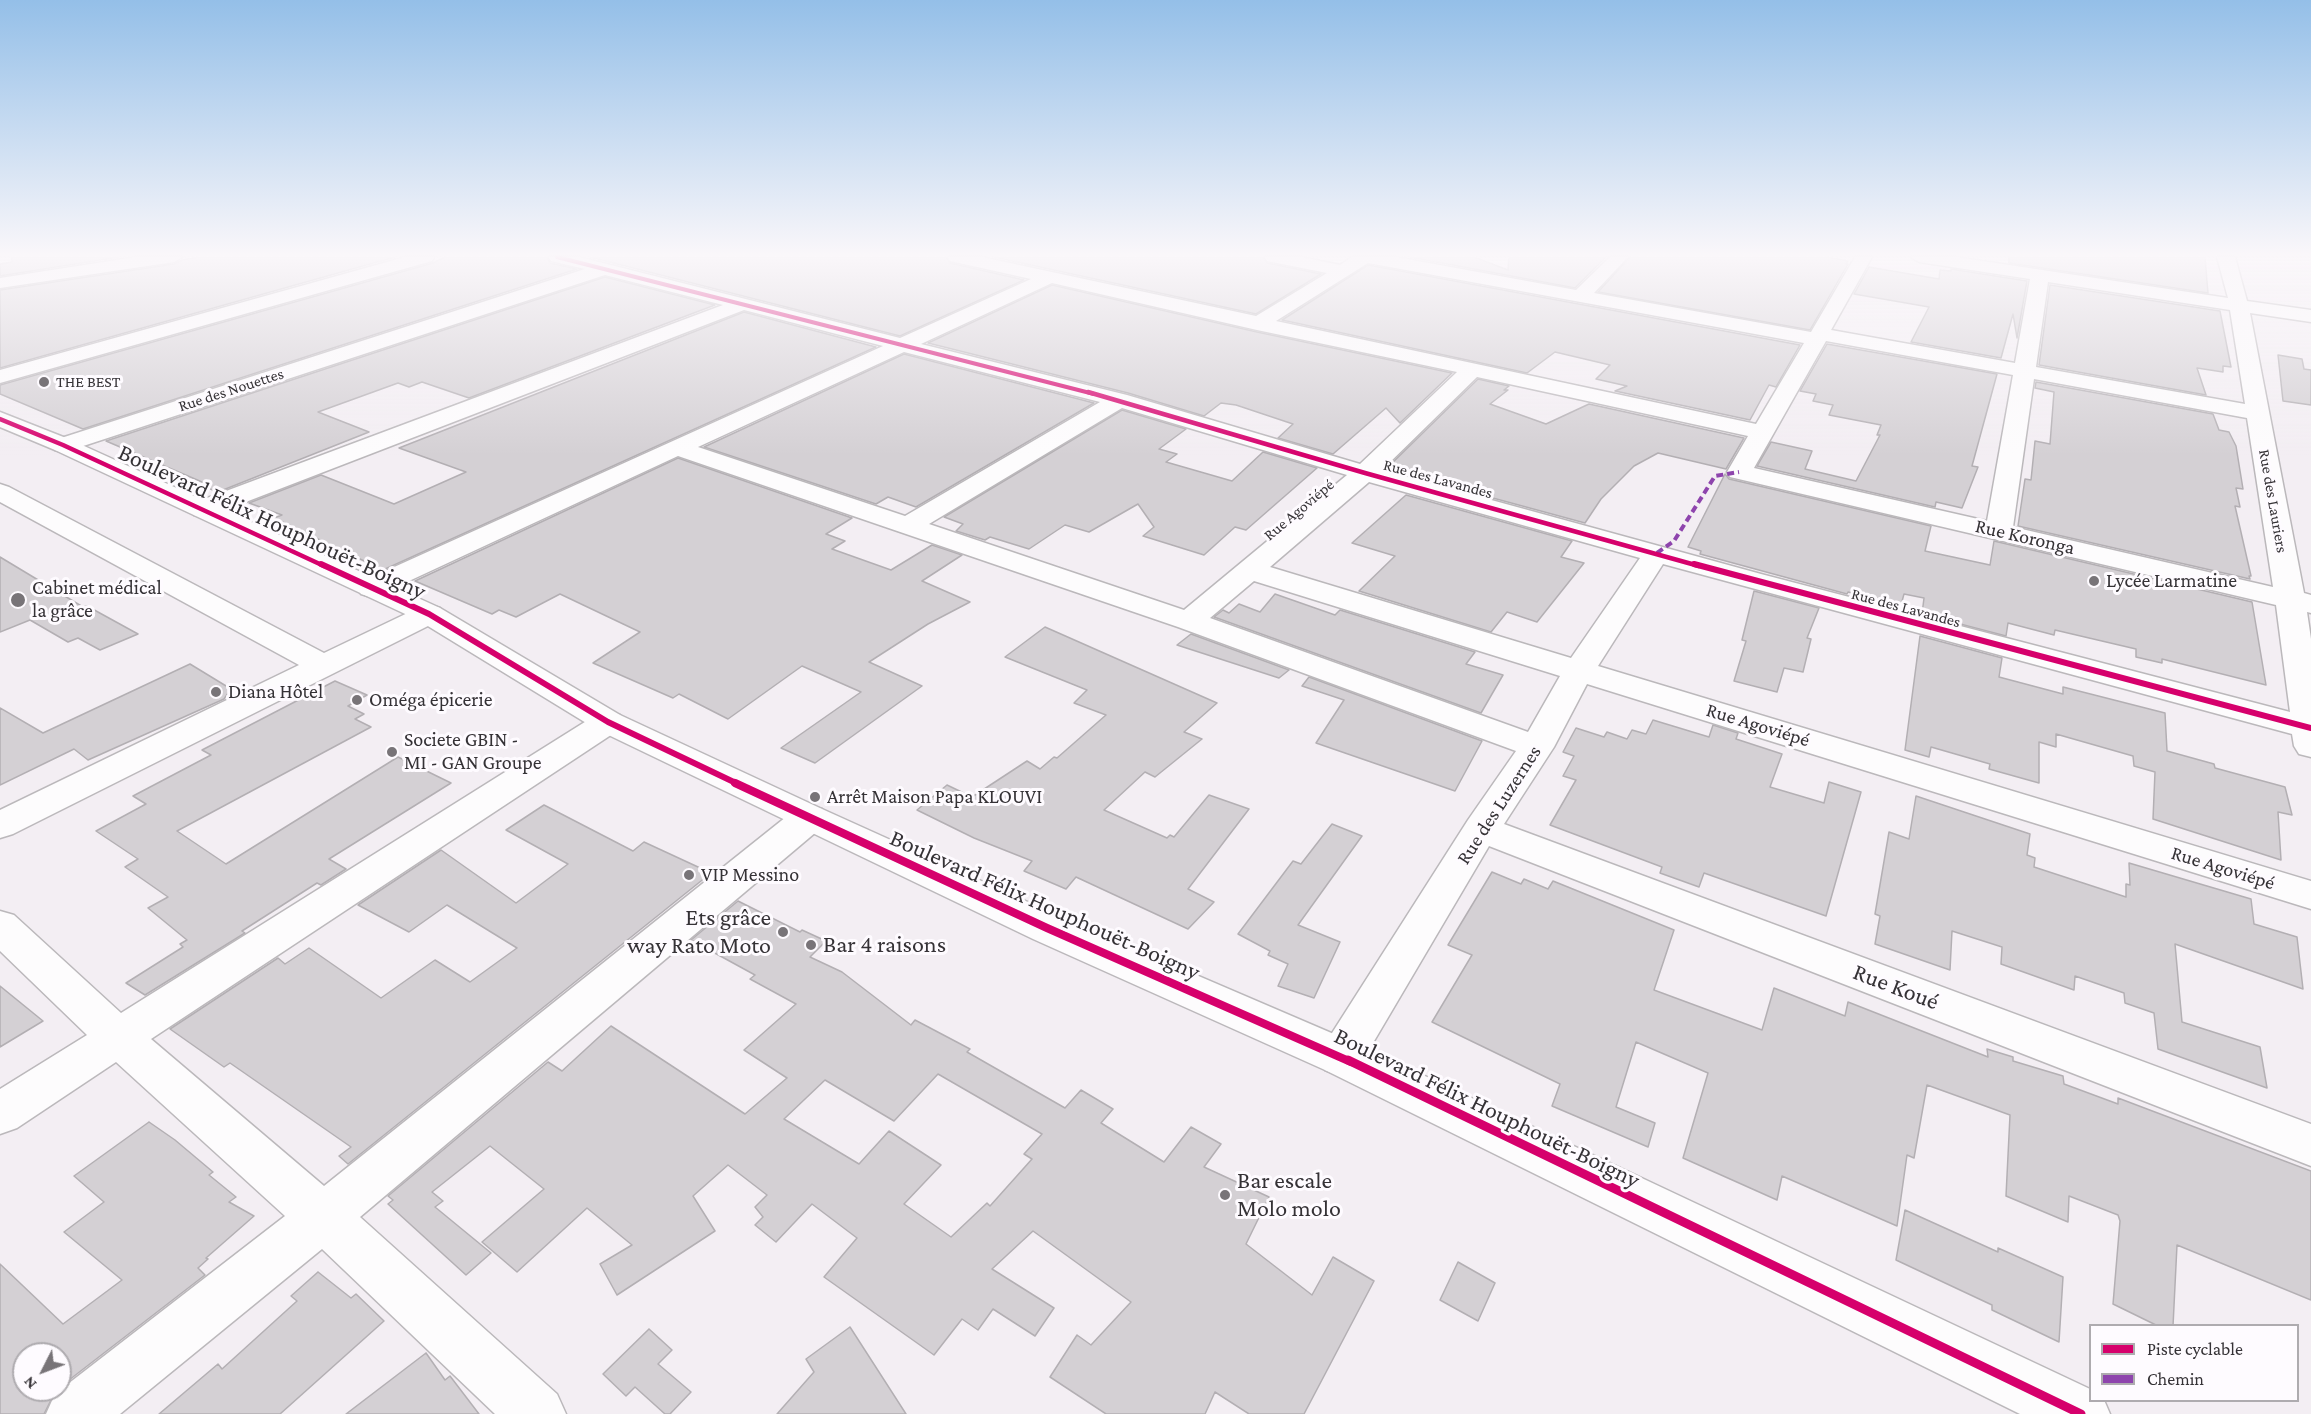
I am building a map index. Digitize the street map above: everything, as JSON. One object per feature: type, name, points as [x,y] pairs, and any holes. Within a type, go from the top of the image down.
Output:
[{"type":"street","points":[[0,376],[190,323]]},
{"type":"street","name":"Rue des Nouettes","points":[[63,445],[438,323]]},
{"type":"street","points":[[203,509],[693,323]]},
{"type":"street","name":"Rue des Lavandes","points":[[820,323],[1119,400],[1365,473],[2310,734]]},
{"type":"street","points":[[371,588],[951,323]]},
{"type":"street","points":[[1252,323],[1762,432],[1826,323]]},
{"type":"street","points":[[1742,323],[2258,412]]},
{"type":"street","points":[[1999,531],[2033,323]]},
{"type":"street","name":"Rue des Lauriers","points":[[2242,323],[2258,412],[2301,602],[2310,734]]},
{"type":"street","name":"Rue Agoviépé","points":[[1249,570],[1365,473],[1471,371]]},
{"type":"street","points":[[908,526],[1119,400]]},
{"type":"street","name":"Boulevard Félix Houphouët-Boigny","points":[[0,419],[63,445],[429,614],[608,722],[1047,928],[1341,1057],[2081,1414]]},
{"type":"street","name":"Rue Koronga","points":[[1762,432],[1739,472],[2301,602]]},
{"type":"street","points":[[677,448],[1190,621],[1537,747]]},
{"type":"street","points":[[0,492],[324,666]]},
{"type":"street","name":"Rue des Luzernes","points":[[1341,1057],[1481,829],[1537,747],[1579,670],[1657,553]]},
{"type":"street","points":[[1190,621],[1249,570]]},
{"type":"street","name":"Rue Agoviépé","points":[[1249,570],[2311,895]]},
{"type":"street","points":[[0,825],[429,614]]},
{"type":"street","points":[[0,1113],[608,722]]},
{"type":"street","points":[[75,1414],[323,1217],[809,818]]},
{"type":"street","name":"Rue Koué","points":[[1481,829],[2311,1145]]},
{"type":"street","points":[[0,926],[119,1038],[323,1217],[537,1414]]},
{"type":"building","points":[[0,323],[160,323],[0,368]]},
{"type":"building","points":[[220,323],[410,323],[83,429],[0,394],[0,385]]},
{"type":"building","points":[[465,323],[667,323],[469,398],[422,382],[409,387],[398,383],[318,412],[369,432],[218,492],[205,487],[209,485],[106,441]]},
{"type":"building","points":[[716,323],[785,323],[876,347],[383,570],[274,518],[282,515],[249,503],[321,475],[394,504],[466,472],[399,448]]},
{"type":"building","points":[[849,323],[929,323],[900,336]]},
{"type":"building","points":[[971,323],[1218,323],[1452,373],[1400,423],[1386,408],[1333,454],[1278,438],[1293,424],[1236,405],[1221,403],[1204,416],[1128,393],[928,343]]},
{"type":"building","points":[[1296,323],[1681,323],[1800,345],[1776,387],[1769,385],[1750,420],[1615,391],[1627,386],[1596,379],[1610,365],[1555,352],[1527,373]]},
{"type":"building","points":[[1771,323],[1814,323],[1810,330]]},
{"type":"building","points":[[1921,323],[2011,323],[2001,358],[1911,342]]},
{"type":"building","points":[[2014,323],[2020,323],[2017,338]]},
{"type":"building","points":[[2045,323],[2222,323],[2231,367],[2223,366],[2223,372],[2197,368],[2206,395],[2039,365]]},
{"type":"building","points":[[1827,344],[1997,374],[1972,466],[1978,467],[1962,508],[1936,502],[1935,507],[1757,466],[1771,442],[1812,451],[1805,469],[1856,481],[1880,435],[1877,435],[1881,425],[1829,415],[1833,405],[1813,401],[1816,394],[1800,391]]},
{"type":"building","points":[[904,354],[1094,403],[916,507],[888,497],[876,504],[704,447]]},
{"type":"building","points":[[2278,355],[2302,359],[2304,369],[2311,370],[2311,405],[2283,401]]},
{"type":"building","points":[[1478,379],[1509,386],[1504,390],[1508,390],[1490,404],[1546,424],[1589,404],[1744,438],[1726,469],[1658,453],[1634,466],[1601,499],[1585,523],[1386,469]]},
{"type":"building","points":[[2036,382],[2213,414],[2219,430],[2229,432],[2236,446],[2243,489],[2236,488],[2240,507],[2235,506],[2250,579],[2018,526],[2025,479],[2031,480],[2035,441],[2050,444],[2054,392],[2035,388]]},
{"type":"building","points":[[1122,410],[1186,429],[1159,449],[1177,454],[1166,462],[1232,481],[1263,452],[1317,468],[1246,530],[1235,527],[1204,555],[1143,536],[1154,527],[1138,504],[1089,532],[1065,525],[1029,549],[990,537],[985,540],[956,531],[963,524],[944,517]]},
{"type":"building","points":[[678,458],[852,518],[826,534],[845,541],[832,549],[891,570],[932,545],[962,555],[922,581],[970,602],[928,624],[869,662],[922,686],[815,763],[781,748],[861,692],[802,666],[728,719],[679,694],[673,698],[593,663],[640,632],[560,594],[516,617],[499,610],[492,614],[415,581]]},
{"type":"building","points":[[1725,474],[1729,479],[1931,526],[1925,551],[1990,565],[1994,541],[2252,602],[2266,685],[2162,659],[2162,663],[2136,657],[2136,649],[2055,630],[2054,635],[2008,623],[2006,636],[1922,614],[1924,598],[1904,594],[1901,605],[1848,592],[1847,594],[1700,554],[1701,551],[1688,547]]},
{"type":"building","points":[[1406,495],[1572,541],[1561,557],[1584,563],[1537,622],[1507,612],[1491,632],[1359,591],[1395,556],[1352,543]]},
{"type":"building","points":[[0,557],[83,607],[87,606],[138,634],[100,650],[78,638],[68,642],[30,620],[0,632]]},
{"type":"building","points":[[1754,591],[1819,608],[1807,638],[1811,639],[1803,672],[1784,668],[1777,692],[1734,681],[1746,641],[1742,640]]},
{"type":"building","points":[[1275,594],[1335,615],[1340,610],[1475,652],[1466,664],[1503,675],[1481,713],[1214,617],[1223,610],[1229,613],[1239,604],[1260,612]]},
{"type":"building","points":[[1045,627],[1217,703],[1184,732],[1202,739],[1155,777],[1145,772],[1104,810],[1167,838],[1170,835],[1174,837],[1209,795],[1249,809],[1188,889],[1214,902],[1188,929],[1076,877],[1066,889],[1024,871],[1032,861],[974,838],[917,810],[947,785],[972,797],[1027,761],[1040,769],[1054,757],[1057,758],[1106,715],[1074,703],[1087,690],[1005,657]]},
{"type":"building","points":[[1191,634],[1289,670],[1279,678],[1177,645]]},
{"type":"building","points":[[1920,636],[2002,658],[1999,677],[2063,694],[2063,687],[2165,713],[2167,751],[2214,764],[2215,768],[2285,787],[2292,815],[2278,812],[2281,860],[2153,819],[2155,772],[2134,766],[2133,756],[2056,734],[2056,747],[2039,742],[2039,783],[1989,769],[1990,764],[1931,747],[1929,757],[1905,750]]},
{"type":"building","points":[[190,664],[231,689],[224,699],[88,760],[74,749],[0,785],[0,708],[43,733]]},
{"type":"building","points":[[1309,677],[1482,741],[1455,791],[1316,743],[1344,700],[1302,686]]},
{"type":"building","points":[[335,681],[367,695],[348,706],[364,714],[355,719],[371,727],[177,831],[226,864],[398,757],[451,783],[329,859],[346,869],[321,885],[317,883],[242,931],[245,933],[145,995],[126,983],[183,947],[180,944],[187,940],[148,908],[168,897],[125,867],[138,859],[96,831],[146,804],[133,796],[211,755],[202,750]]},
{"type":"building","points":[[1653,720],[1709,737],[1713,725],[1738,733],[1736,739],[1782,754],[1770,787],[1824,803],[1829,782],[1861,792],[1826,916],[1704,873],[1699,887],[1660,873],[1662,867],[1550,825],[1576,780],[1563,776],[1574,756],[1563,752],[1576,728],[1604,737],[1607,732],[1627,739],[1632,730],[1646,734]]},
{"type":"building","points":[[1916,796],[2030,834],[2027,855],[2035,858],[2034,867],[2126,897],[2126,884],[2130,885],[2129,863],[2251,899],[2254,924],[2297,937],[2303,989],[2175,944],[2182,1022],[2260,1047],[2267,1088],[2158,1049],[2154,1013],[2125,1003],[2124,993],[2075,976],[2074,990],[2001,964],[2002,947],[1952,931],[1950,970],[1875,944],[1880,916],[1875,914],[1889,832],[1909,839]]},
{"type":"building","points":[[544,805],[633,851],[644,842],[711,873],[348,1164],[339,1156],[351,1147],[230,1063],[224,1067],[170,1029],[278,958],[285,964],[309,948],[381,998],[435,960],[470,982],[517,948],[447,905],[409,932],[358,905],[441,850],[516,903],[568,864],[506,830]]},
{"type":"building","points":[[1332,824],[1362,836],[1298,925],[1340,942],[1314,998],[1278,986],[1288,964],[1268,955],[1270,951],[1238,934],[1293,861],[1301,864]]},
{"type":"building","points":[[1492,872],[1521,884],[1524,879],[1548,889],[1553,881],[1674,930],[1654,990],[1762,1030],[1774,988],[1845,1016],[1848,1002],[1988,1057],[1987,1049],[2013,1057],[2013,1061],[2063,1076],[2064,1084],[2118,1104],[2118,1098],[2311,1171],[2311,1300],[2177,1245],[2173,1324],[2154,1324],[2113,1304],[2120,1221],[2118,1215],[2069,1196],[2068,1222],[2006,1196],[2010,1115],[1927,1085],[1914,1158],[1907,1155],[1897,1226],[1782,1176],[1777,1200],[1683,1158],[1708,1073],[1636,1042],[1616,1107],[1655,1123],[1648,1147],[1552,1106],[1560,1084],[1432,1022],[1472,955],[1448,945]]},
{"type":"building","points":[[738,901],[800,932],[802,930],[826,941],[810,957],[842,972],[911,1025],[915,1020],[970,1049],[967,1052],[1065,1108],[1081,1090],[1113,1109],[1101,1123],[1164,1162],[1191,1127],[1221,1144],[1204,1167],[1269,1197],[1246,1244],[1312,1295],[1333,1257],[1374,1281],[1304,1414],[1249,1414],[1215,1392],[1205,1414],[1106,1414],[1050,1377],[1077,1335],[1091,1345],[1131,1302],[1033,1231],[992,1269],[1054,1308],[1035,1336],[993,1309],[978,1330],[962,1319],[934,1355],[824,1277],[857,1238],[812,1204],[776,1242],[755,1225],[763,1217],[755,1207],[767,1195],[728,1165],[693,1196],[715,1231],[617,1295],[600,1264],[632,1245],[587,1208],[517,1272],[482,1242],[544,1189],[490,1146],[432,1192],[443,1201],[435,1207],[491,1253],[466,1275],[388,1204],[393,1200],[388,1196],[548,1062],[562,1071],[611,1026],[745,1114],[787,1078],[744,1050],[796,1004],[750,979],[755,975],[691,940]],"holes":[[[938,1074],[1042,1134],[1024,1154],[1032,1159],[990,1206],[987,1203],[951,1237],[904,1204],[941,1165],[889,1131],[859,1164],[784,1119],[825,1080],[894,1121]]]},
{"type":"building","points":[[0,986],[43,1021],[0,1047]]},
{"type":"building","points":[[149,1122],[175,1140],[213,1172],[209,1175],[236,1197],[229,1202],[254,1216],[206,1258],[208,1259],[198,1268],[205,1275],[72,1378],[72,1342],[12,1342],[12,1402],[50,1402],[44,1414],[0,1414],[0,1264],[63,1324],[122,1280],[64,1232],[104,1202],[74,1176]]},
{"type":"building","points":[[1905,1210],[1998,1252],[1998,1248],[2063,1277],[2059,1342],[1992,1310],[1992,1305],[1896,1260]]},
{"type":"building","points":[[1458,1262],[1495,1283],[1478,1321],[1440,1300]]},
{"type":"building","points":[[318,1272],[351,1298],[356,1294],[384,1321],[280,1414],[159,1414],[218,1364],[222,1369],[297,1301],[291,1296]]},
{"type":"building","points":[[850,1327],[906,1414],[777,1414],[814,1372],[806,1359]]},
{"type":"building","points":[[649,1329],[672,1350],[658,1364],[691,1392],[670,1414],[665,1414],[635,1387],[626,1396],[603,1374]]},
{"type":"building","points":[[426,1353],[445,1380],[450,1376],[479,1414],[346,1414]]},
{"type":"marked path","points":[[1657,553],[1674,541],[1715,476],[1739,472]]},
{"type":"cycle path","points":[[816,323],[1119,400],[1365,473],[1751,580],[2311,728]]},
{"type":"cycle path","points":[[0,419],[63,445],[429,614],[608,722],[1047,928],[1341,1057],[2081,1414]]},
{"type":"place","name":"THE BEST","points":[[44,382]]},
{"type":"place","name":"Lycée Larmatine","points":[[2094,581]]},
{"type":"place","name":"Cabinet médical la grâce","points":[[18,600]]},
{"type":"place","name":"Diana Hôtel","points":[[216,692]]},
{"type":"place","name":"Oméga épicerie","points":[[357,700]]},
{"type":"place","name":"Societe GBIN - MI - GAN Groupe","points":[[392,752]]},
{"type":"place","name":"Arrêt Maison Papa KLOUVI","points":[[815,797]]},
{"type":"place","name":"VIP Messino","points":[[689,875]]},
{"type":"place","name":"Ets grâce way Rato Moto","points":[[783,932]]},
{"type":"place","name":"Bar 4 raisons","points":[[811,945]]},
{"type":"place","name":"Bar escale Molo molo","points":[[1225,1195]]}]
